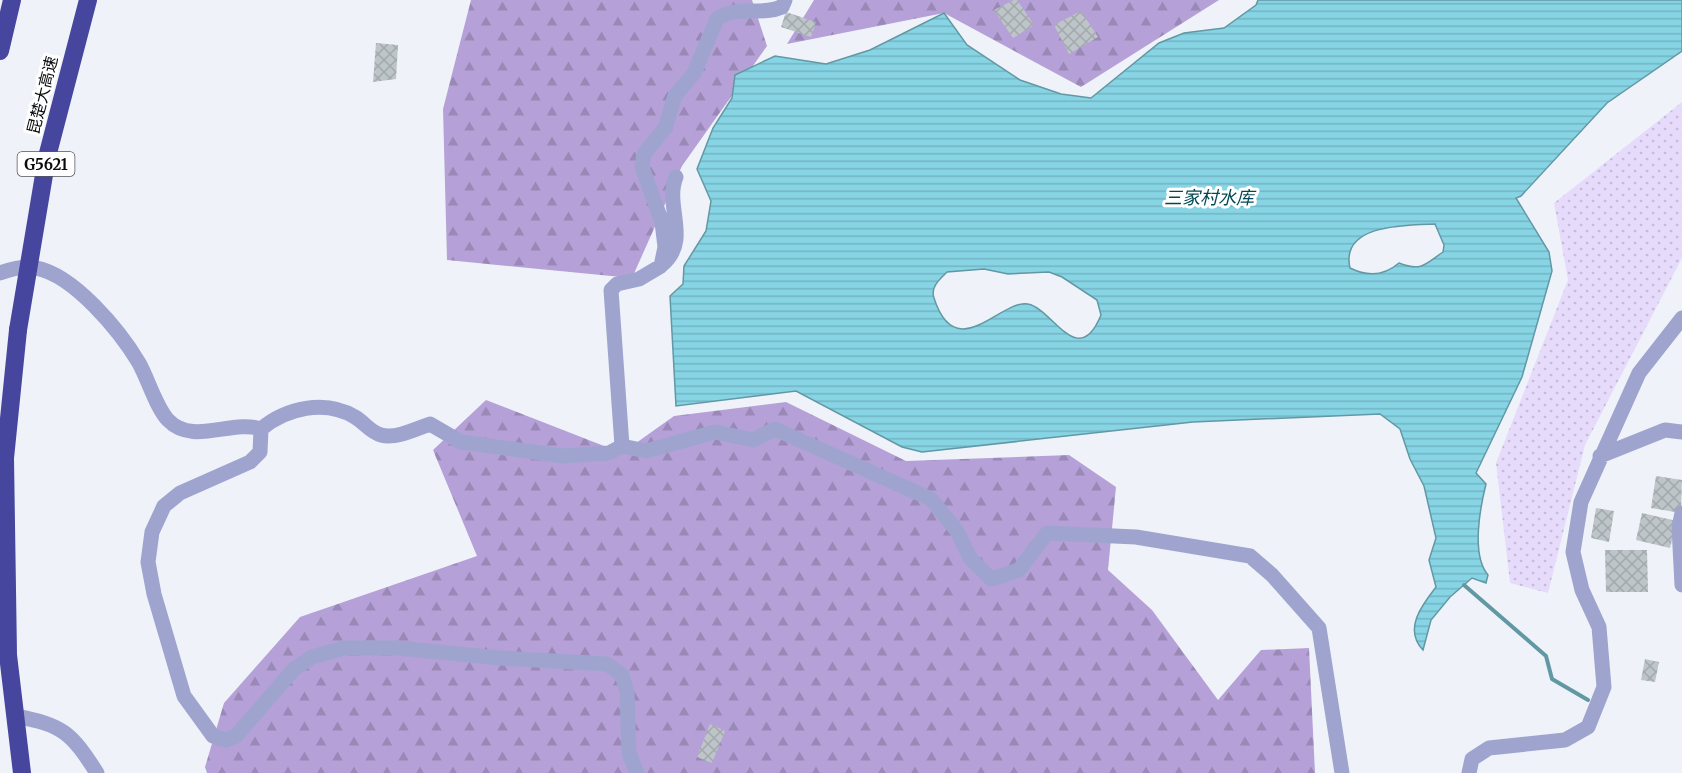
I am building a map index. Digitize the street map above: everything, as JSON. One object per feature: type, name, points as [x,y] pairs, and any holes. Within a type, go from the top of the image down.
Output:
[{"type":"highway","points":[[0,51],[12,0]]},
{"type":"highway","name":"昆楚大高速","points":[[22,773],[8,655],[5,458],[18,330],[47,157],[88,0]]},
{"type":"street","points":[[661,266],[664,247],[662,222],[642,168],[644,154],[665,128],[675,96],[694,73],[717,19],[736,11],[775,10],[782,7],[786,0]]},
{"type":"street","points":[[622,446],[611,290],[617,284],[639,279],[661,266],[669,258],[676,245],[676,215],[672,194],[676,177]]},
{"type":"street","points":[[0,273],[15,268],[36,268],[56,276],[78,290],[111,326],[138,361],[168,420],[182,429],[198,432],[251,425],[261,429]]},
{"type":"street","points":[[1469,773],[1472,759],[1489,748],[1565,740],[1588,726],[1604,687],[1599,627],[1582,590],[1574,552],[1581,502],[1639,373],[1682,318]]},
{"type":"street","points":[[637,773],[629,753],[627,692],[622,675],[607,664],[499,658],[399,648],[344,648],[312,657],[294,669],[236,736],[226,740],[213,736],[184,696],[154,594],[148,562],[152,532],[164,506],[180,493],[250,462],[260,452],[261,429],[273,419],[295,408],[325,408],[355,417],[371,431],[384,436],[399,435],[430,424],[461,442],[563,456],[609,453],[622,446],[646,451],[715,432],[753,440],[775,429],[931,499],[957,531],[970,558],[991,579],[1019,570],[1047,533],[1136,537],[1250,556],[1272,575],[1319,628],[1342,773]]},
{"type":"street","points":[[1600,456],[1665,430],[1682,432]]},
{"type":"street","points":[[1682,513],[1679,526],[1682,585]]},
{"type":"street","points":[[15,716],[43,721],[74,738],[97,773]]},
{"type":"shaded area","points":[[1682,102],[1682,258],[1585,445],[1548,593],[1510,583],[1496,463],[1568,280],[1554,203]]},
{"type":"green space","points":[[471,0],[752,0],[767,46],[682,166],[632,278],[447,260],[443,109]]},
{"type":"green space","points":[[814,0],[1219,0],[1081,87],[944,13],[787,44]]},
{"type":"green space","points":[[486,400],[622,453],[674,416],[786,402],[906,461],[1069,455],[1116,487],[1108,570],[1152,610],[1218,700],[1261,650],[1309,648],[1315,773],[207,773],[205,767],[224,703],[300,617],[477,556],[433,450]]},
{"type":"water","name":"三家村水库","points":[[1258,0],[1682,0],[1682,51],[1607,103],[1521,196],[1516,198],[1549,252],[1552,271],[1522,377],[1476,473],[1486,484],[1481,506],[1478,544],[1483,566],[1488,575],[1486,583],[1472,578],[1450,597],[1431,620],[1423,650],[1417,642],[1415,626],[1420,609],[1436,587],[1429,560],[1436,538],[1424,486],[1410,459],[1400,429],[1380,414],[1193,422],[922,452],[902,447],[796,391],[676,406],[670,296],[683,284],[684,266],[706,231],[711,201],[697,169],[713,128],[732,98],[735,75],[775,56],[826,64],[870,50],[944,13],[967,45],[1020,80],[1061,94],[1091,98],[1159,43],[1184,33],[1224,28],[1256,5]],"holes":[[[1435,224],[1444,245],[1443,252],[1427,263],[1418,267],[1399,263],[1388,271],[1376,274],[1363,273],[1350,268],[1350,254],[1355,243],[1365,235],[1393,227]],[[984,269],[1008,274],[1049,272],[1062,277],[1097,300],[1101,315],[1092,331],[1083,338],[1074,337],[1065,332],[1037,308],[1028,304],[1017,305],[1005,310],[980,325],[967,329],[954,327],[943,318],[933,290],[947,272]]]},
{"type":"building","points":[[1017,0],[1034,25],[1013,38],[994,10]]},
{"type":"building","points":[[1081,11],[1098,37],[1069,54],[1054,25]]},
{"type":"building","points":[[786,12],[816,22],[811,37],[781,27]]},
{"type":"building","points":[[376,43],[398,45],[396,79],[373,82]]},
{"type":"building","points":[[1656,476],[1682,480],[1681,513],[1651,508]]},
{"type":"building","points":[[1596,508],[1614,511],[1609,542],[1591,538]]},
{"type":"building","points":[[1642,513],[1677,521],[1670,548],[1636,540]]},
{"type":"building","points":[[1605,550],[1647,550],[1648,592],[1606,592]]},
{"type":"building","points":[[1645,659],[1659,662],[1655,682],[1641,680]]},
{"type":"building","points":[[710,724],[725,731],[712,763],[697,757]]},
{"type":"waterway","points":[[1464,585],[1546,656],[1552,679],[1588,700]]}]
